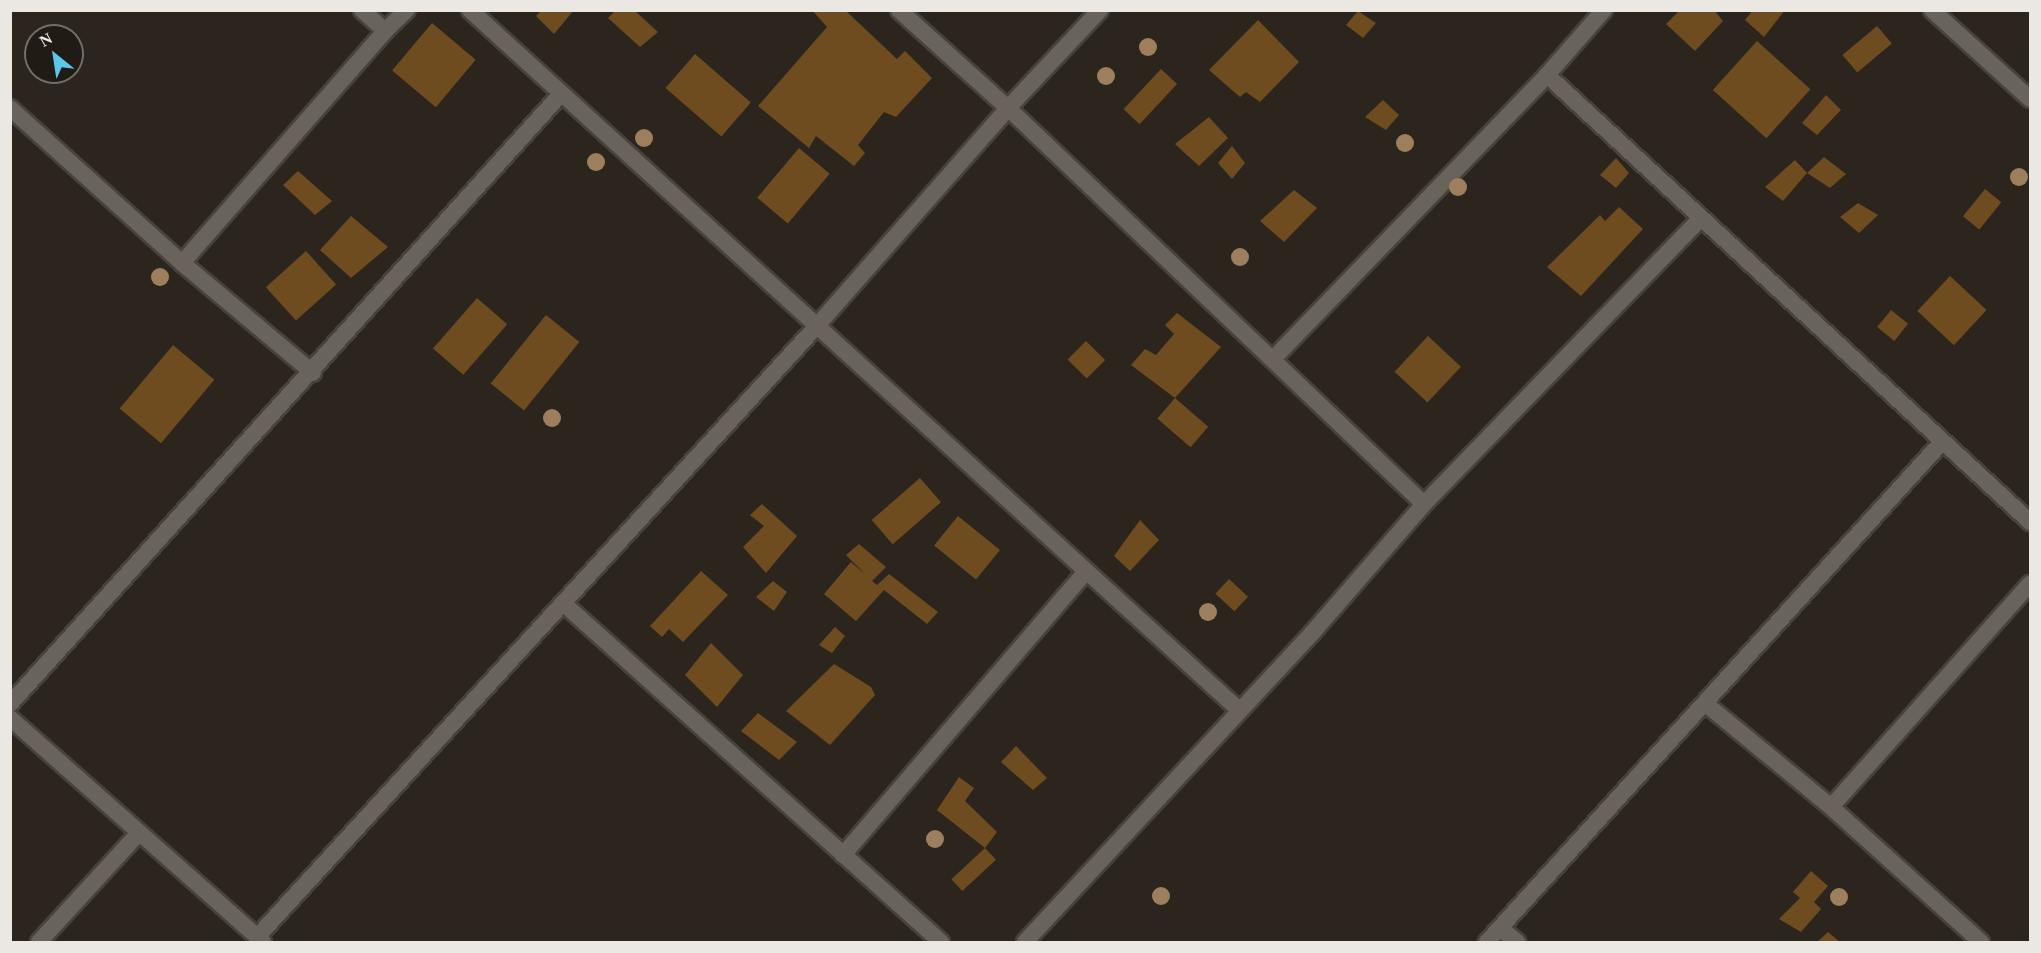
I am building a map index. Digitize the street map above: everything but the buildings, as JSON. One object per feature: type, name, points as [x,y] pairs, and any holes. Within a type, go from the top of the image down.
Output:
[{"type":"street","points":[[362,10],[385,31]]},
{"type":"street","points":[[182,263],[385,31],[407,10]]},
{"type":"street","points":[[470,10],[560,95],[1239,710]]},
{"type":"street","points":[[899,10],[1008,108],[1424,504]]},
{"type":"street","points":[[10,718],[260,940],[563,603],[816,328],[1008,108],[1100,10]]},
{"type":"street","points":[[1273,359],[1548,75],[1604,10]]},
{"type":"street","points":[[1932,10],[2031,99]]},
{"type":"street","points":[[1548,75],[1700,219],[2031,522]]},
{"type":"street","points":[[10,704],[313,373],[560,95]]},
{"type":"street","points":[[10,108],[182,263],[313,373]]},
{"type":"street","points":[[1024,942],[1239,710],[1424,504],[1700,219]]},
{"type":"street","points":[[1487,942],[1707,705],[1942,442]]},
{"type":"street","points":[[843,855],[1086,571]]},
{"type":"street","points":[[1831,807],[2031,584]]},
{"type":"street","points":[[563,603],[941,942]]},
{"type":"street","points":[[1707,705],[1831,807],[1981,942]]},
{"type":"street","points":[[39,942],[140,833]]},
{"type":"street","points":[[1500,928],[1517,942]]}]
